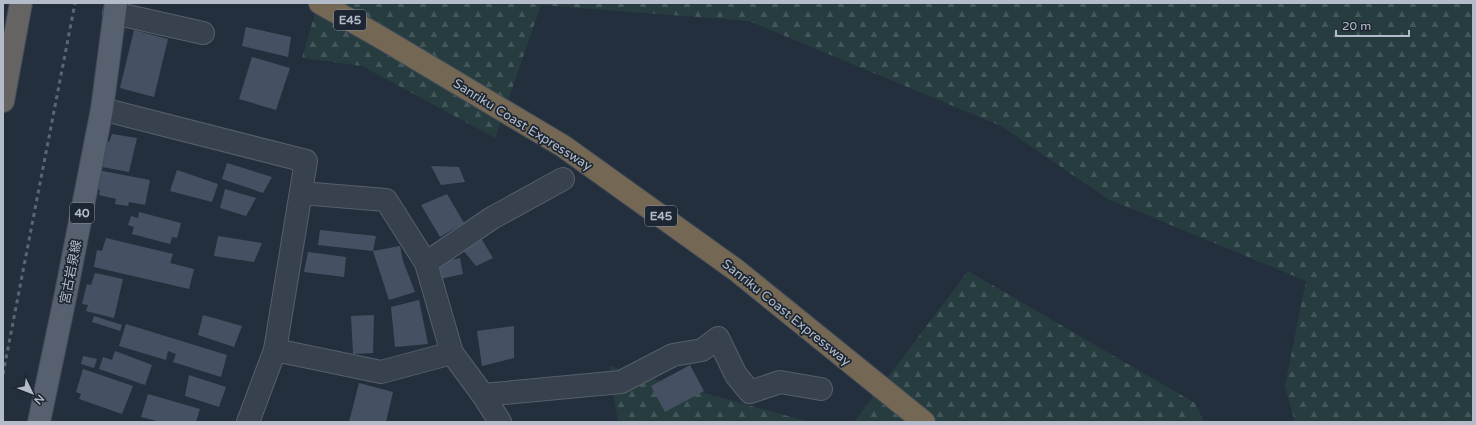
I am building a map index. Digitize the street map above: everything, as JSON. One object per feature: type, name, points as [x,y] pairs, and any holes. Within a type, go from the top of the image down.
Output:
[{"type":"highway","points":[[4,91],[21,3]]},
{"type":"highway","name":"Sanriku Coast Expressway","points":[[320,3],[563,146],[736,270],[924,422]]},
{"type":"main road","name":"宮古岩泉線","points":[[39,422],[102,109],[115,8]]},
{"type":"street","points":[[115,8],[203,33]]},
{"type":"street","points":[[102,109],[306,161],[275,350],[248,422]]},
{"type":"street","points":[[426,263],[492,218],[563,179]]},
{"type":"street","points":[[301,193],[386,200],[426,263],[452,353],[484,395],[500,422]]},
{"type":"street","points":[[484,395],[622,382],[673,355],[702,350],[718,338],[736,375],[750,392],[780,382],[821,389]]},
{"type":"street","points":[[275,350],[381,372],[452,353]]},
{"type":"green space","points":[[318,3],[1473,3],[1473,422],[1295,422],[1285,386],[1306,281],[1108,199],[1001,126],[749,21],[541,5],[495,138],[362,66],[302,58]]},
{"type":"green space","points":[[968,271],[1195,403],[1204,422],[854,422]]},
{"type":"green space","points":[[609,366],[809,422],[618,422]]},
{"type":"building","points":[[246,27],[291,37],[288,57],[242,46]]},
{"type":"building","points":[[134,30],[168,39],[154,97],[120,88]]},
{"type":"building","points":[[252,57],[290,68],[276,110],[239,99]]},
{"type":"building","points":[[112,134],[137,138],[129,172],[97,166],[103,141],[109,142]]},
{"type":"building","points":[[227,163],[272,177],[263,193],[222,179]]},
{"type":"building","points":[[431,166],[459,167],[465,182],[441,185]]},
{"type":"building","points":[[97,170],[150,180],[145,205],[129,202],[128,206],[115,204],[116,199],[99,195],[100,190],[93,189]]},
{"type":"building","points":[[177,170],[218,184],[212,202],[170,191]]},
{"type":"building","points":[[225,189],[256,198],[246,216],[220,208]]},
{"type":"building","points":[[447,194],[464,223],[440,237],[421,205]]},
{"type":"building","points":[[139,212],[181,223],[177,238],[172,237],[170,244],[132,234],[134,227],[128,225],[131,216],[138,218]]},
{"type":"building","points":[[320,230],[376,236],[373,251],[318,245]]},
{"type":"building","points":[[218,236],[262,243],[254,262],[214,256]]},
{"type":"building","points":[[106,238],[173,254],[170,263],[194,269],[189,289],[94,267],[97,250],[102,251]]},
{"type":"building","points":[[481,238],[493,258],[476,266],[462,249]]},
{"type":"building","points":[[400,246],[403,261],[415,292],[389,300],[373,251]]},
{"type":"building","points":[[308,252],[346,257],[344,277],[304,272]]},
{"type":"building","points":[[460,258],[463,274],[440,279],[437,263]]},
{"type":"building","points":[[95,273],[123,279],[114,318],[86,311],[88,305],[82,304],[87,284],[91,285]]},
{"type":"building","points":[[419,300],[428,344],[395,347],[391,307]]},
{"type":"building","points":[[203,315],[242,326],[234,347],[198,335]]},
{"type":"building","points":[[374,315],[373,353],[353,354],[351,316]]},
{"type":"building","points":[[94,316],[122,325],[120,331],[92,322]]},
{"type":"building","points":[[126,324],[227,355],[221,377],[173,362],[176,354],[168,351],[166,360],[119,346]]},
{"type":"building","points":[[514,326],[514,358],[482,366],[477,331]]},
{"type":"building","points":[[115,351],[152,365],[145,385],[99,369],[103,357],[112,360]]},
{"type":"building","points":[[83,356],[97,359],[94,368],[81,364]]},
{"type":"building","points":[[690,365],[704,391],[665,412],[651,386]]},
{"type":"building","points":[[83,369],[133,386],[122,414],[79,399],[81,394],[76,392]]},
{"type":"building","points":[[189,375],[226,387],[219,407],[185,396]]},
{"type":"building","points":[[359,383],[393,392],[386,422],[349,422]]},
{"type":"building","points":[[148,394],[200,409],[196,422],[161,422],[141,417]]},
{"type":"railway","points":[[3,374],[75,3]]}]
